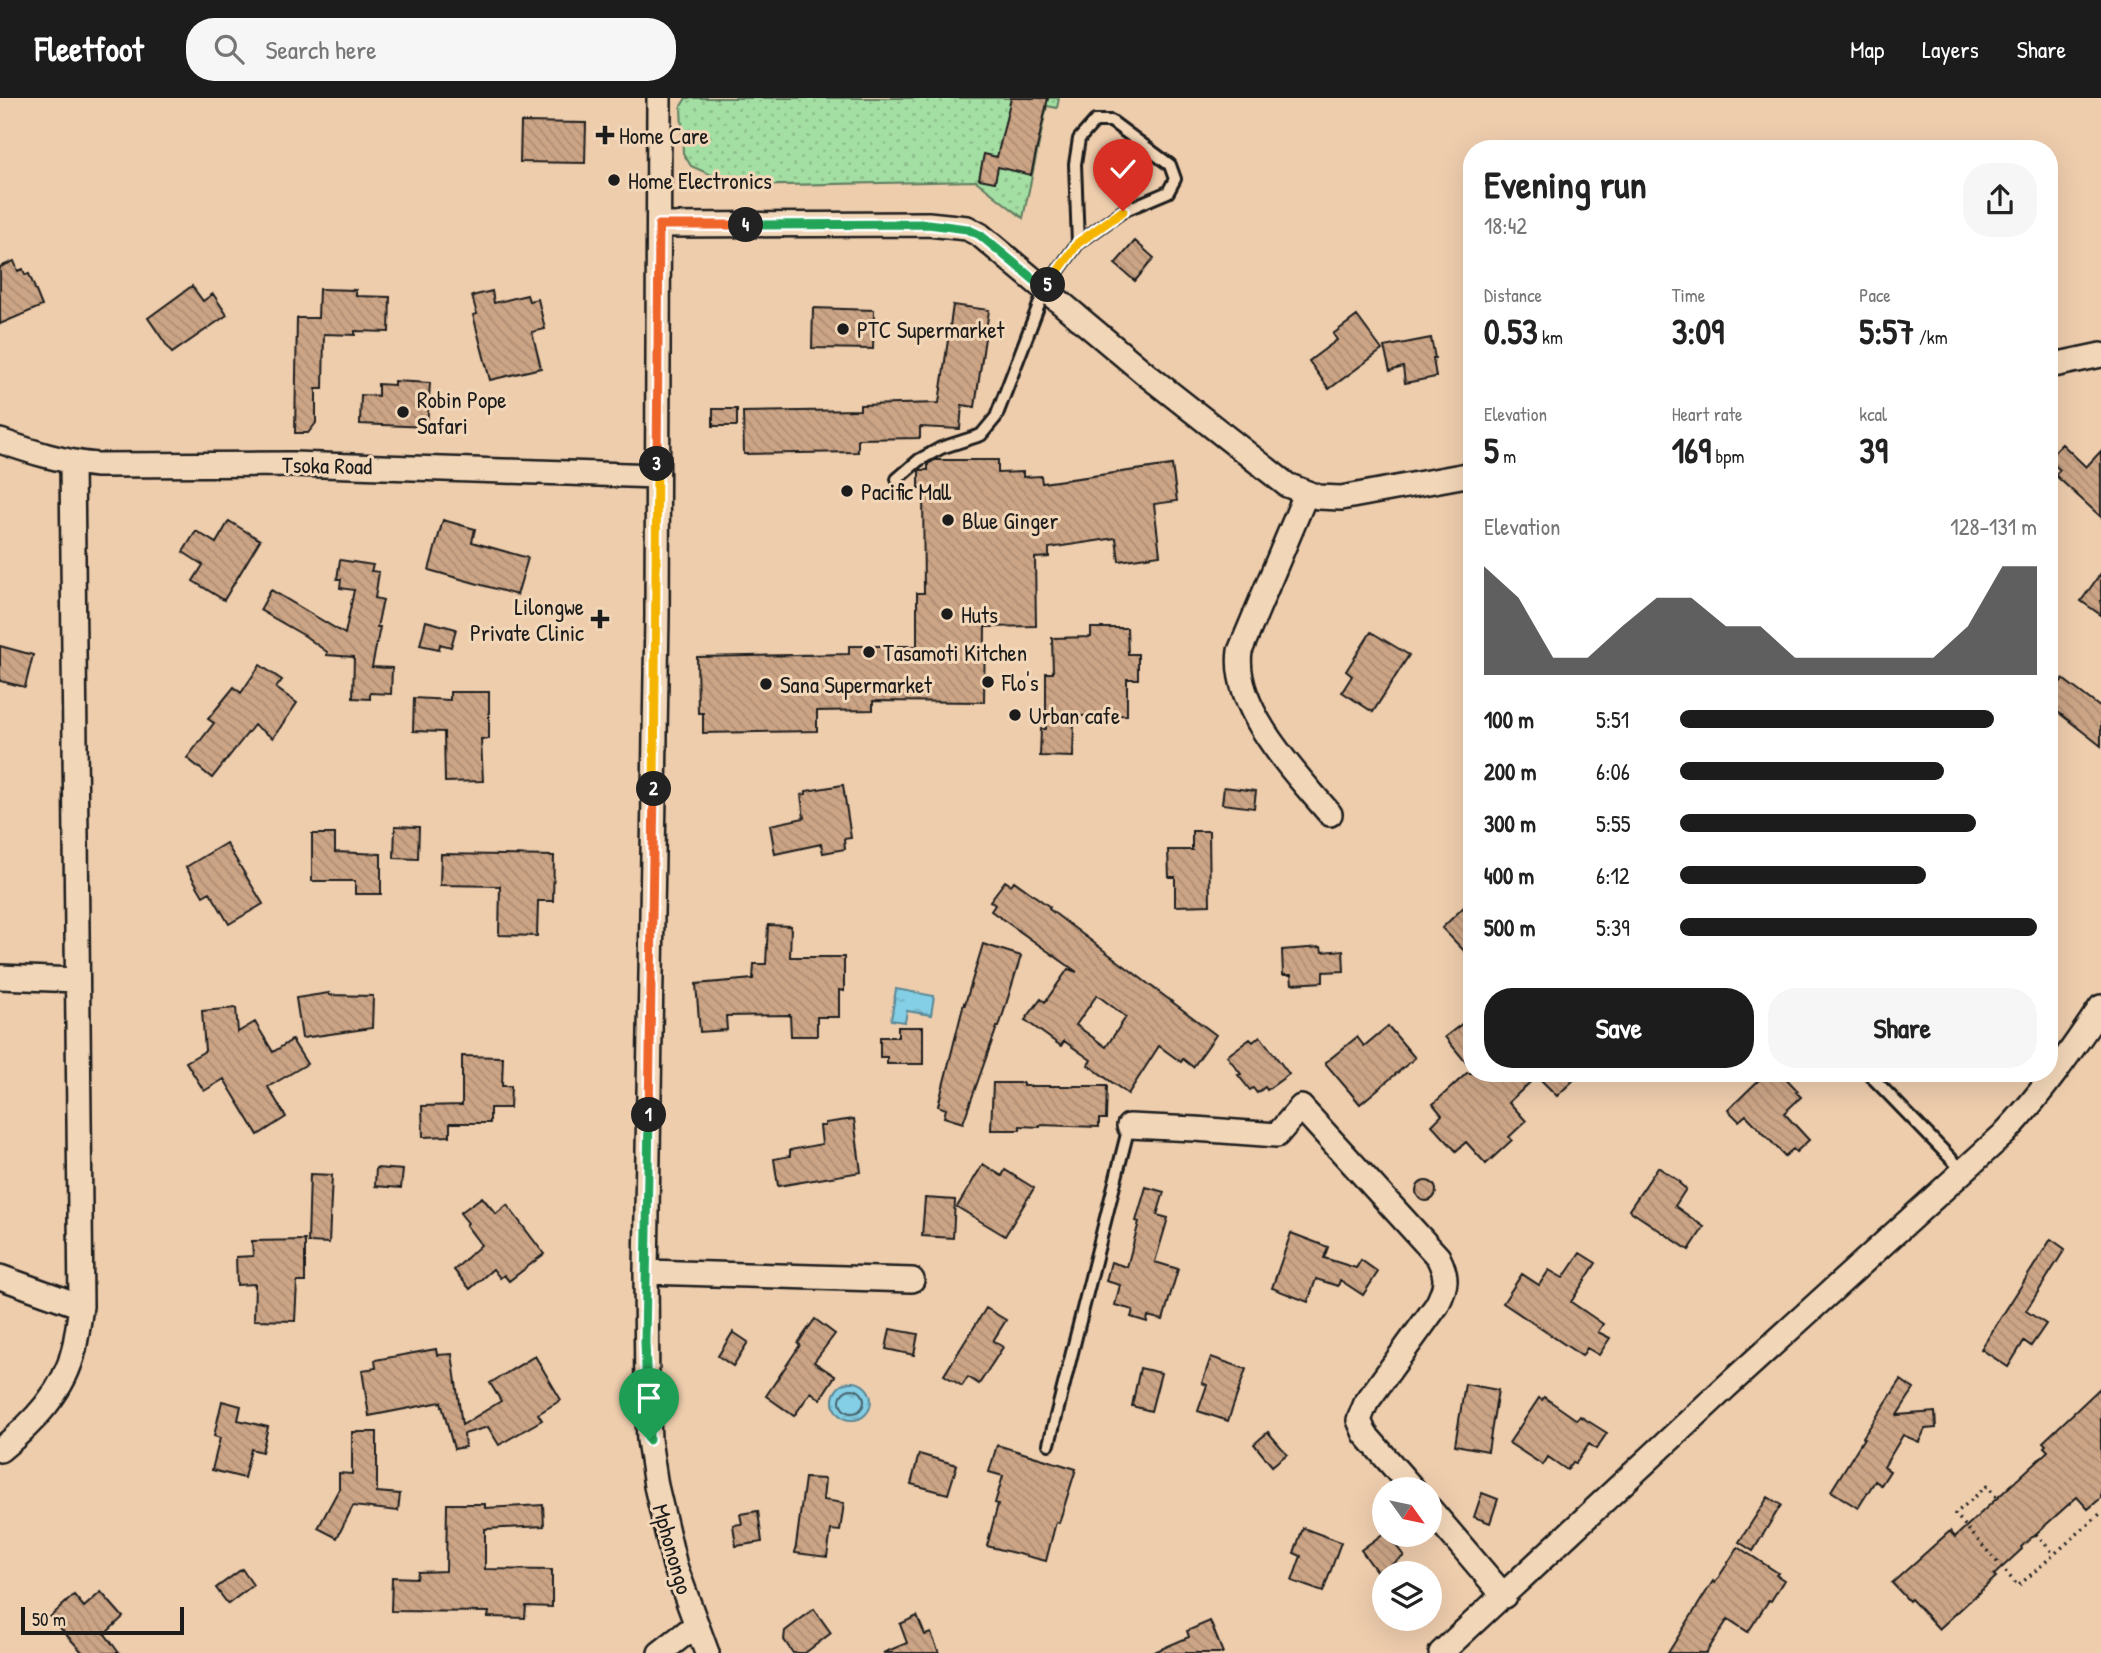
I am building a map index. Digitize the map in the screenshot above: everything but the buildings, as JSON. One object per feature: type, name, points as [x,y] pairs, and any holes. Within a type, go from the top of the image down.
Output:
[{"type":"street","name":"Mphonongo","points":[[659,98],[657,644],[646,1382],[656,1486],[675,1566],[707,1653]]},
{"type":"street","points":[[659,225],[928,224],[967,229],[980,235],[1147,375],[1287,485],[1318,497],[1341,498],[1463,476]]},
{"type":"street","points":[[2058,364],[2101,355]]},
{"type":"street","name":"Tsoka Road","points":[[0,442],[72,463],[116,466],[292,464],[657,476]]},
{"type":"street","points":[[0,1450],[30,1423],[52,1397],[64,1376],[74,1352],[81,1306],[72,463]]},
{"type":"street","points":[[1306,494],[1240,651],[1238,664],[1245,697],[1278,751],[1330,814]]},
{"type":"street","points":[[0,977],[78,980]]},
{"type":"street","points":[[2058,1070],[2101,1006]]},
{"type":"street","points":[[1441,1653],[1727,1386],[1964,1172],[2031,1107],[2050,1082]]},
{"type":"street","points":[[1129,1126],[1277,1135],[1301,1107],[1438,1257],[1446,1281],[1443,1293],[1366,1403],[1359,1420],[1365,1434],[1403,1477]]},
{"type":"street","points":[[646,1272],[912,1280]]},
{"type":"street","points":[[0,1277],[81,1306]]},
{"type":"street","points":[[1442,1523],[1504,1595]]},
{"type":"street","points":[[660,1653],[696,1626]]},
{"type":"lane","points":[[897,479],[919,460],[941,448],[981,435],[996,417],[1045,289],[1078,243],[1123,211],[1168,192],[1175,179],[1170,165],[1111,121],[1095,121],[1079,139],[1075,163],[1078,243]]},
{"type":"lane","points":[[1877,1082],[1964,1172]]},
{"type":"lane","points":[[1049,1444],[1129,1126]]},
{"type":"path","points":[[1996,1497],[1987,1486],[1955,1514],[2018,1586],[2101,1513]]},
{"type":"path","points":[[2036,1534],[2054,1554]]},
{"type":"green space","points":[[686,98],[1059,98],[1057,108],[1047,106],[1023,218],[976,181],[736,186],[691,166],[683,153],[681,106]]},
{"type":"water","points":[[896,989],[934,996],[931,1015],[907,1011],[905,1022],[891,1020]]},
{"type":"water","points":[[852,1382],[866,1387],[871,1401],[866,1415],[852,1420],[838,1415],[833,1401],[838,1387]]},
{"type":"place","name":"Home Care","points":[[605,135]]},
{"type":"place","name":"Home Electronics","points":[[614,180]]},
{"type":"place","name":"PTC Supermarket","points":[[843,329]]},
{"type":"place","name":"Robin Pope Safari","points":[[403,412]]},
{"type":"place","name":"Pacific Mall","points":[[847,491]]},
{"type":"place","name":"Blue Ginger","points":[[948,520]]},
{"type":"place","name":"Huts","points":[[947,614]]},
{"type":"place","name":"Lilongwe Private Clinic","points":[[600,619]]},
{"type":"place","name":"Tasamoti Kitchen","points":[[869,652]]},
{"type":"place","name":"Flo's","points":[[988,682]]},
{"type":"place","name":"Sana Supermarket","points":[[766,684]]},
{"type":"place","name":"Urban cafe","points":[[1015,715]]},
{"type":"route","points":[[649,1440],[645,1342],[657,616],[659,225],[928,224],[967,229],[980,235],[1045,289],[1078,243],[1123,211]]}]
